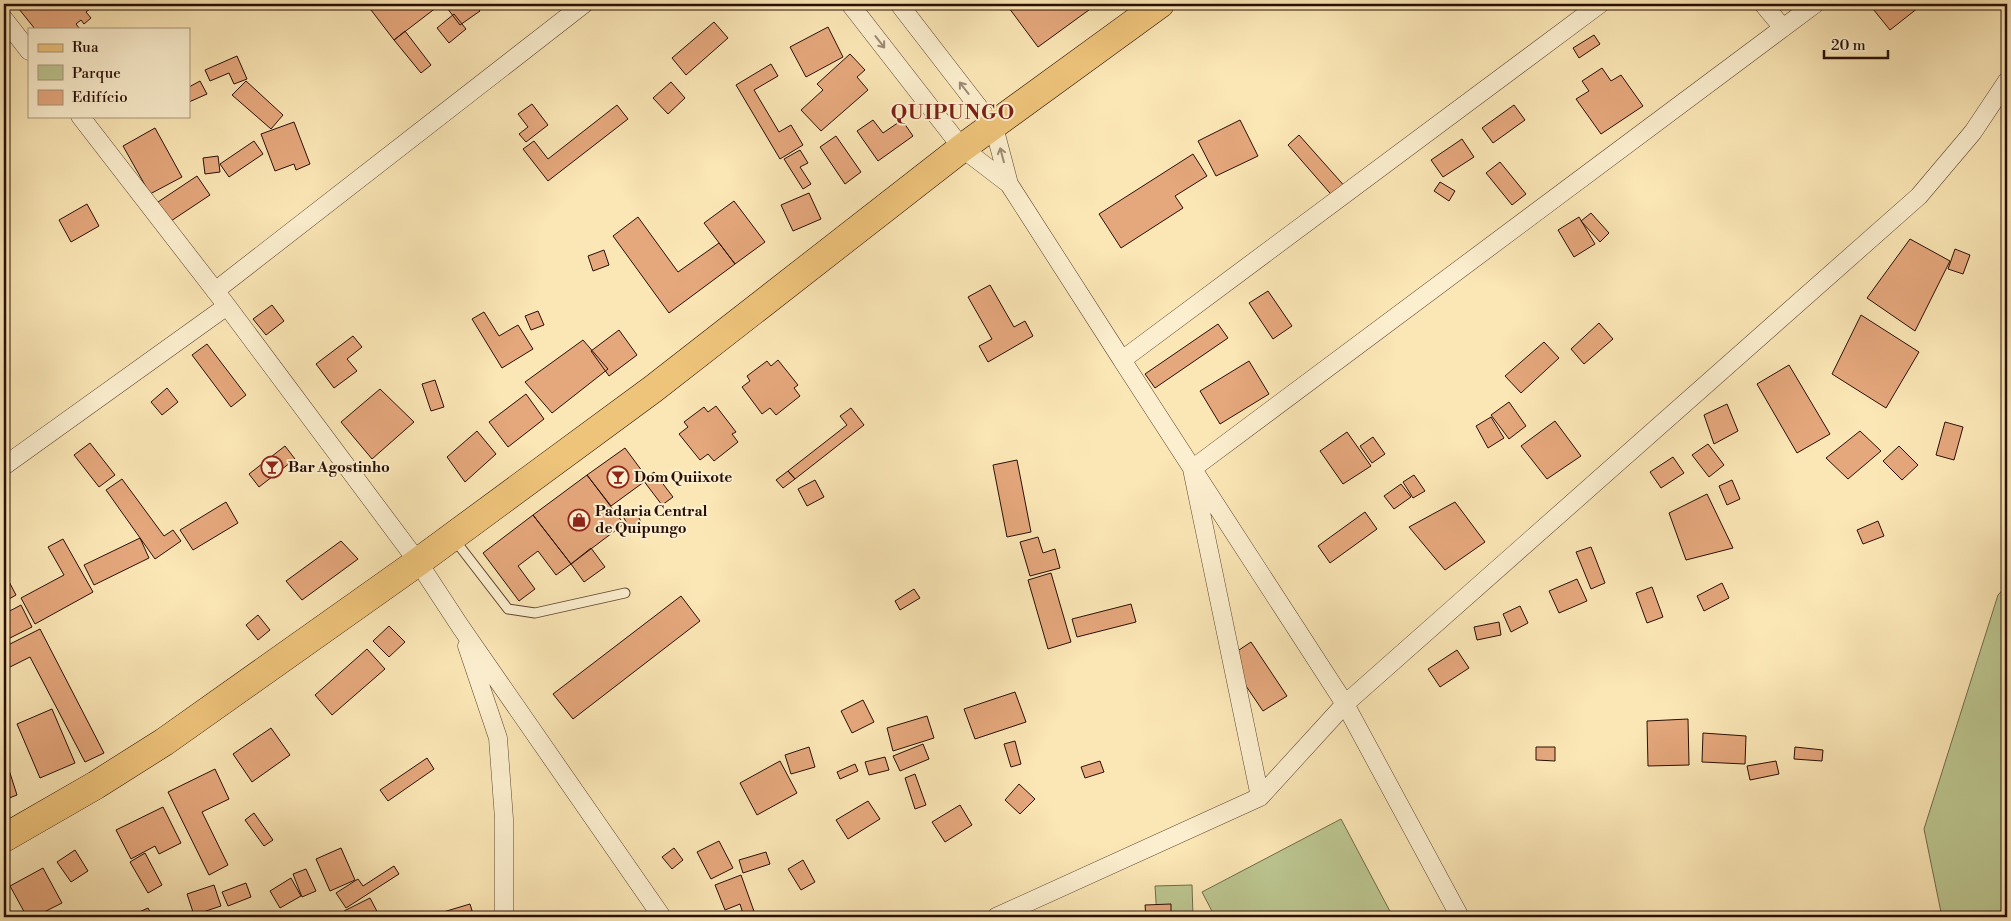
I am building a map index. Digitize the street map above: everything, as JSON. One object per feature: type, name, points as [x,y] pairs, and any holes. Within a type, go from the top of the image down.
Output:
[{"type":"main road","points":[[4,838],[96,786],[164,742],[418,562],[653,389],[962,148],[1160,4]]},
{"type":"street","points":[[215,291],[584,4]]},
{"type":"street","points":[[850,4],[962,148],[1009,184]]},
{"type":"street","points":[[899,4],[994,126],[1009,184],[1345,704],[1460,917]]},
{"type":"street","points":[[1122,360],[1600,4]]},
{"type":"street","points":[[1763,4],[1783,28]]},
{"type":"street","points":[[1192,469],[1815,4]]},
{"type":"street","points":[[4,19],[28,50]]},
{"type":"street","points":[[996,917],[1260,797],[1345,704],[1919,196],[1973,132],[2007,81]]},
{"type":"street","points":[[82,118],[227,306],[418,562],[460,626],[662,917]]},
{"type":"street","points":[[4,466],[227,306]]},
{"type":"street","points":[[1192,469],[1260,797]]},
{"type":"street","points":[[460,626],[498,738],[504,819],[504,917]]},
{"type":"lane","points":[[452,537],[508,609],[535,613],[625,593]]},
{"type":"green space","points":[[2007,585],[2007,917],[1942,917],[1924,829],[1998,595]]},
{"type":"green space","points":[[1341,819],[1393,917],[1215,917],[1202,892]]},
{"type":"green space","points":[[1192,885],[1193,917],[1157,917],[1155,886]]},
{"type":"building","points":[[15,4],[96,4],[86,12],[91,18],[84,24],[81,20],[76,24],[79,28],[34,28]]},
{"type":"building","points":[[380,4],[441,4],[394,40],[371,10]]},
{"type":"building","points":[[444,4],[474,4],[480,11],[460,25]]},
{"type":"building","points":[[1016,4],[1091,4],[1093,7],[1038,47],[1009,8]]},
{"type":"building","points":[[1869,4],[1923,4],[1890,30]]},
{"type":"building","points":[[454,14],[466,29],[449,43],[437,28]]},
{"type":"building","points":[[714,22],[728,38],[686,75],[672,58]]},
{"type":"building","points":[[828,27],[843,57],[806,77],[790,47]]},
{"type":"building","points":[[405,31],[431,65],[421,73],[394,40]]},
{"type":"building","points":[[1594,35],[1600,44],[1579,58],[1573,48]]},
{"type":"building","points":[[850,54],[865,70],[857,77],[868,90],[821,131],[801,110],[823,90],[817,84]]},
{"type":"building","points":[[237,56],[247,79],[234,84],[229,73],[210,81],[205,70]]},
{"type":"building","points":[[771,64],[778,76],[754,90],[779,132],[791,125],[803,145],[780,159],[736,85]]},
{"type":"building","points":[[1602,68],[1611,81],[1621,75],[1643,106],[1601,134],[1576,99],[1589,91],[1582,81]]},
{"type":"building","points":[[200,81],[207,94],[190,102],[190,86]]},
{"type":"building","points":[[246,81],[283,115],[271,129],[232,95]]},
{"type":"building","points":[[671,82],[685,98],[668,114],[653,98]]},
{"type":"building","points":[[532,104],[548,125],[526,142],[519,134],[528,127],[518,114]]},
{"type":"building","points":[[617,105],[628,119],[548,181],[523,149],[534,141],[548,159]]},
{"type":"building","points":[[1514,105],[1525,120],[1493,143],[1482,128]]},
{"type":"building","points":[[873,120],[883,133],[902,120],[913,136],[878,161],[857,131]]},
{"type":"building","points":[[1240,120],[1258,156],[1216,176],[1198,141]]},
{"type":"building","points":[[294,122],[310,164],[296,170],[294,164],[275,171],[261,134]]},
{"type":"building","points":[[155,128],[182,177],[150,194],[123,146]]},
{"type":"building","points":[[1299,135],[1348,190],[1336,200],[1288,145]]},
{"type":"building","points":[[836,136],[861,172],[845,184],[820,147]]},
{"type":"building","points":[[1462,139],[1474,157],[1443,177],[1431,160]]},
{"type":"building","points":[[254,141],[263,154],[229,177],[220,164]]},
{"type":"building","points":[[800,150],[808,163],[800,167],[811,184],[803,189],[784,159]]},
{"type":"building","points":[[1193,154],[1207,176],[1175,196],[1183,208],[1121,248],[1099,214]]},
{"type":"building","points":[[218,156],[220,172],[205,174],[203,158]]},
{"type":"building","points":[[1500,162],[1526,194],[1512,205],[1486,173]]},
{"type":"building","points":[[197,176],[210,195],[162,227],[149,208]]},
{"type":"building","points":[[1440,182],[1455,191],[1449,201],[1434,191]]},
{"type":"building","points":[[809,193],[821,219],[793,231],[781,205]]},
{"type":"building","points":[[734,201],[765,242],[735,264],[704,223]]},
{"type":"building","points":[[87,204],[99,226],[71,242],[59,220]]},
{"type":"building","points":[[1591,213],[1609,233],[1600,242],[1581,221]]},
{"type":"building","points":[[638,217],[678,272],[719,243],[735,264],[669,313],[613,236]]},
{"type":"building","points":[[1579,217],[1595,244],[1574,257],[1558,230]]},
{"type":"building","points":[[1910,239],[1950,261],[1915,331],[1867,298]]},
{"type":"building","points":[[1955,249],[1970,255],[1963,274],[1948,269]]},
{"type":"building","points":[[604,250],[609,265],[593,271],[588,256]]},
{"type":"building","points":[[990,285],[1014,327],[1025,321],[1033,336],[988,362],[979,346],[992,339],[968,297]]},
{"type":"building","points":[[1268,291],[1292,326],[1273,339],[1249,303]]},
{"type":"building","points":[[272,305],[284,321],[266,335],[253,319]]},
{"type":"building","points":[[538,311],[544,325],[531,330],[525,316]]},
{"type":"building","points":[[484,312],[499,336],[518,325],[533,349],[502,368],[472,319]]},
{"type":"building","points":[[1861,315],[1919,352],[1886,408],[1832,374]]},
{"type":"building","points":[[1599,323],[1613,339],[1584,364],[1571,349]]},
{"type":"building","points":[[1218,324],[1228,338],[1155,388],[1145,374]]},
{"type":"building","points":[[619,330],[637,355],[609,376],[591,351]]},
{"type":"building","points":[[353,336],[362,347],[347,359],[357,371],[334,388],[316,364]]},
{"type":"building","points":[[583,340],[608,369],[552,413],[525,382]]},
{"type":"building","points":[[1544,342],[1559,358],[1521,393],[1505,376]]},
{"type":"building","points":[[207,344],[246,395],[231,407],[192,355]]},
{"type":"building","points":[[778,360],[798,385],[794,388],[800,396],[776,415],[770,408],[762,414],[742,387],[750,381],[747,376],[767,361],[771,366]]},
{"type":"building","points":[[1249,361],[1269,394],[1220,424],[1200,391]]},
{"type":"building","points":[[1789,365],[1830,434],[1797,453],[1757,384]]},
{"type":"building","points":[[435,380],[444,407],[431,411],[422,384]]},
{"type":"building","points":[[167,388],[178,402],[162,415],[151,402]]},
{"type":"building","points":[[380,389],[414,422],[372,459],[341,422]]},
{"type":"building","points":[[526,394],[544,419],[508,447],[489,422]]},
{"type":"building","points":[[1509,402],[1526,426],[1509,439],[1491,415]]},
{"type":"building","points":[[1727,404],[1738,431],[1714,444],[1704,415]]},
{"type":"building","points":[[716,406],[736,432],[732,434],[738,442],[714,461],[708,454],[700,460],[679,434],[688,427],[684,422],[704,407],[708,412]]},
{"type":"building","points":[[851,408],[864,425],[795,479],[788,471],[847,425],[840,416]]},
{"type":"building","points":[[1491,417],[1504,438],[1488,448],[1476,426]]},
{"type":"building","points":[[1555,421],[1581,456],[1547,479],[1521,446]]},
{"type":"building","points":[[1945,422],[1963,427],[1954,460],[1936,455]]},
{"type":"building","points":[[477,431],[496,454],[465,482],[447,457]]},
{"type":"building","points":[[1860,431],[1881,451],[1848,479],[1826,458]]},
{"type":"building","points":[[1347,432],[1371,466],[1343,484],[1320,451]]},
{"type":"building","points":[[1373,437],[1385,454],[1372,463],[1360,446]]},
{"type":"building","points":[[90,443],[115,475],[99,487],[74,455]]},
{"type":"building","points":[[1708,444],[1724,465],[1709,477],[1692,455]]},
{"type":"building","name":"Bar Agostinho","points":[[285,446],[295,459],[259,487],[249,474]]},
{"type":"building","points":[[1899,446],[1918,465],[1902,480],[1883,461]]},
{"type":"building","name":"Dom Quiixote","points":[[625,448],[648,479],[611,506],[587,475]]},
{"type":"building","points":[[1673,457],[1684,473],[1661,488],[1650,472]]},
{"type":"building","points":[[1017,460],[1031,532],[1007,537],[993,465]]},
{"type":"building","points":[[788,471],[795,479],[783,488],[776,480]]},
{"type":"building","points":[[654,472],[673,497],[662,505],[643,480]]},
{"type":"building","name":"Padaria Central de Quipungo","points":[[587,475],[624,524],[571,564],[533,515]]},
{"type":"building","points":[[1414,475],[1425,491],[1413,498],[1403,482]]},
{"type":"building","points":[[122,479],[164,536],[173,530],[181,541],[155,559],[106,490]]},
{"type":"building","points":[[815,480],[824,497],[807,506],[798,489]]},
{"type":"building","points":[[1732,480],[1740,499],[1727,505],[1719,486]]},
{"type":"building","points":[[1401,484],[1411,497],[1394,509],[1384,496]]},
{"type":"building","points":[[1707,494],[1733,548],[1686,560],[1669,513]]},
{"type":"building","points":[[226,502],[238,523],[193,550],[180,530]]},
{"type":"building","points":[[1455,502],[1485,542],[1445,570],[1409,527]]},
{"type":"building","points":[[634,508],[641,522],[629,528],[622,514]]},
{"type":"building","points":[[1365,512],[1377,529],[1330,563],[1318,546]]},
{"type":"building","points":[[533,515],[571,564],[556,575],[538,551],[518,566],[535,589],[519,601],[483,553]]},
{"type":"building","points":[[1878,521],[1884,536],[1863,544],[1857,530]]},
{"type":"building","points":[[1038,537],[1043,553],[1055,549],[1060,568],[1030,576],[1020,542]]},
{"type":"building","points":[[140,538],[149,558],[94,585],[84,565]]},
{"type":"building","points":[[63,539],[93,592],[35,624],[21,598],[64,575],[48,547]]},
{"type":"building","points":[[341,541],[358,559],[302,600],[286,581]]},
{"type":"building","points":[[1591,547],[1605,583],[1591,589],[1576,552]]},
{"type":"building","points":[[591,548],[605,567],[584,582],[571,564]]},
{"type":"building","points":[[4,572],[16,595],[4,602]]},
{"type":"building","points":[[1051,573],[1071,642],[1048,649],[1028,580]]},
{"type":"building","points":[[1577,579],[1587,601],[1559,613],[1549,591]]},
{"type":"building","points":[[1722,583],[1729,598],[1704,611],[1697,596]]},
{"type":"building","points":[[1652,587],[1663,617],[1647,623],[1636,593]]},
{"type":"building","points":[[914,589],[920,598],[900,610],[895,601]]},
{"type":"building","points":[[681,596],[700,621],[573,719],[553,694]]},
{"type":"building","points":[[1131,604],[1136,622],[1077,637],[1072,619]]},
{"type":"building","points":[[21,605],[32,627],[4,641],[4,614]]},
{"type":"building","points":[[1520,606],[1528,623],[1511,632],[1503,614]]},
{"type":"building","points":[[258,615],[270,630],[258,640],[246,625]]},
{"type":"building","points":[[1499,622],[1501,635],[1477,640],[1474,627]]},
{"type":"building","points":[[389,626],[405,642],[389,657],[373,641]]},
{"type":"building","points":[[40,629],[104,753],[85,762],[30,657],[4,670],[4,647]]},
{"type":"building","points":[[1251,642],[1287,696],[1263,711],[1227,658]]},
{"type":"building","points":[[367,649],[385,669],[332,715],[315,695]]},
{"type":"building","points":[[1457,650],[1469,668],[1440,687],[1428,669]]},
{"type":"building","points":[[1015,692],[1026,722],[975,739],[964,709]]},
{"type":"building","points":[[863,700],[874,722],[852,733],[841,711]]},
{"type":"building","points":[[52,709],[75,763],[40,778],[17,724]]},
{"type":"building","points":[[927,716],[934,738],[893,751],[887,728]]},
{"type":"building","points":[[1688,719],[1689,765],[1648,766],[1647,721]]},
{"type":"building","points":[[271,728],[290,755],[252,782],[233,754]]},
{"type":"building","points":[[1703,733],[1746,736],[1745,764],[1702,762]]},
{"type":"building","points":[[1015,741],[1021,764],[1011,767],[1004,744]]},
{"type":"building","points":[[923,744],[929,759],[900,771],[893,756]]},
{"type":"building","points":[[809,747],[815,767],[791,774],[785,755]]},
{"type":"building","points":[[1536,747],[1555,747],[1555,761],[1536,760]]},
{"type":"building","points":[[1795,747],[1823,750],[1822,761],[1794,759]]},
{"type":"building","points":[[885,757],[889,770],[869,775],[865,762]]},
{"type":"building","points":[[427,758],[434,769],[388,801],[380,790]]},
{"type":"building","points":[[780,761],[797,793],[757,815],[740,783]]},
{"type":"building","points":[[1100,761],[1104,772],[1085,778],[1081,767]]},
{"type":"building","points":[[1776,761],[1779,774],[1750,780],[1747,766]]},
{"type":"building","points":[[855,764],[858,771],[840,779],[837,772]]},
{"type":"building","points":[[215,769],[229,799],[202,812],[228,865],[209,875],[168,792]]},
{"type":"building","points":[[9,770],[17,795],[4,800],[4,772]]},
{"type":"building","points":[[915,774],[926,805],[915,809],[905,778]]},
{"type":"building","points":[[1019,784],[1035,799],[1020,814],[1005,800]]},
{"type":"building","points":[[868,801],[880,819],[848,839],[836,820]]},
{"type":"building","points":[[960,805],[972,825],[945,842],[932,822]]},
{"type":"building","points":[[163,807],[181,843],[159,854],[155,846],[131,859],[116,830]]},
{"type":"building","points":[[254,813],[273,840],[264,846],[245,820]]},
{"type":"building","points":[[719,841],[733,868],[711,879],[697,852]]},
{"type":"building","points":[[341,848],[355,880],[330,891],[316,859]]},
{"type":"building","points":[[674,848],[683,860],[672,869],[662,857]]},
{"type":"building","points":[[75,850],[88,871],[71,882],[57,862]]},
{"type":"building","points":[[766,852],[770,864],[743,873],[739,860]]},
{"type":"building","points":[[145,853],[162,885],[148,893],[130,862]]},
{"type":"building","points":[[803,860],[815,882],[801,890],[788,869]]},
{"type":"building","points":[[394,866],[399,874],[346,908],[336,893],[358,879],[363,886]]},
{"type":"building","points":[[43,868],[62,903],[34,917],[27,917],[10,886]]},
{"type":"building","points":[[306,869],[316,891],[302,897],[293,874]]},
{"type":"building","points":[[741,875],[755,914],[747,917],[744,917],[740,904],[725,910],[715,885]]},
{"type":"building","points":[[291,878],[301,896],[280,908],[270,891]]},
{"type":"building","points":[[246,883],[251,897],[228,906],[222,892]]},
{"type":"building","points":[[214,885],[221,906],[194,915],[187,894]]},
{"type":"building","points":[[370,898],[380,917],[348,917],[344,911]]},
{"type":"building","points":[[470,904],[474,917],[441,917],[440,913]]},
{"type":"building","points":[[1171,904],[1171,917],[1146,917],[1145,905]]},
{"type":"building","points":[[148,908],[153,917],[128,917]]},
{"type":"place","name":"Bar Agostinho","points":[[272,467]]},
{"type":"place","name":"Dom Quiixote","points":[[618,477]]},
{"type":"place","name":"Padaria Central de Quipungo","points":[[579,520]]},
{"type":"district","name":"QUIPUNGO","points":[[953,112]]}]
